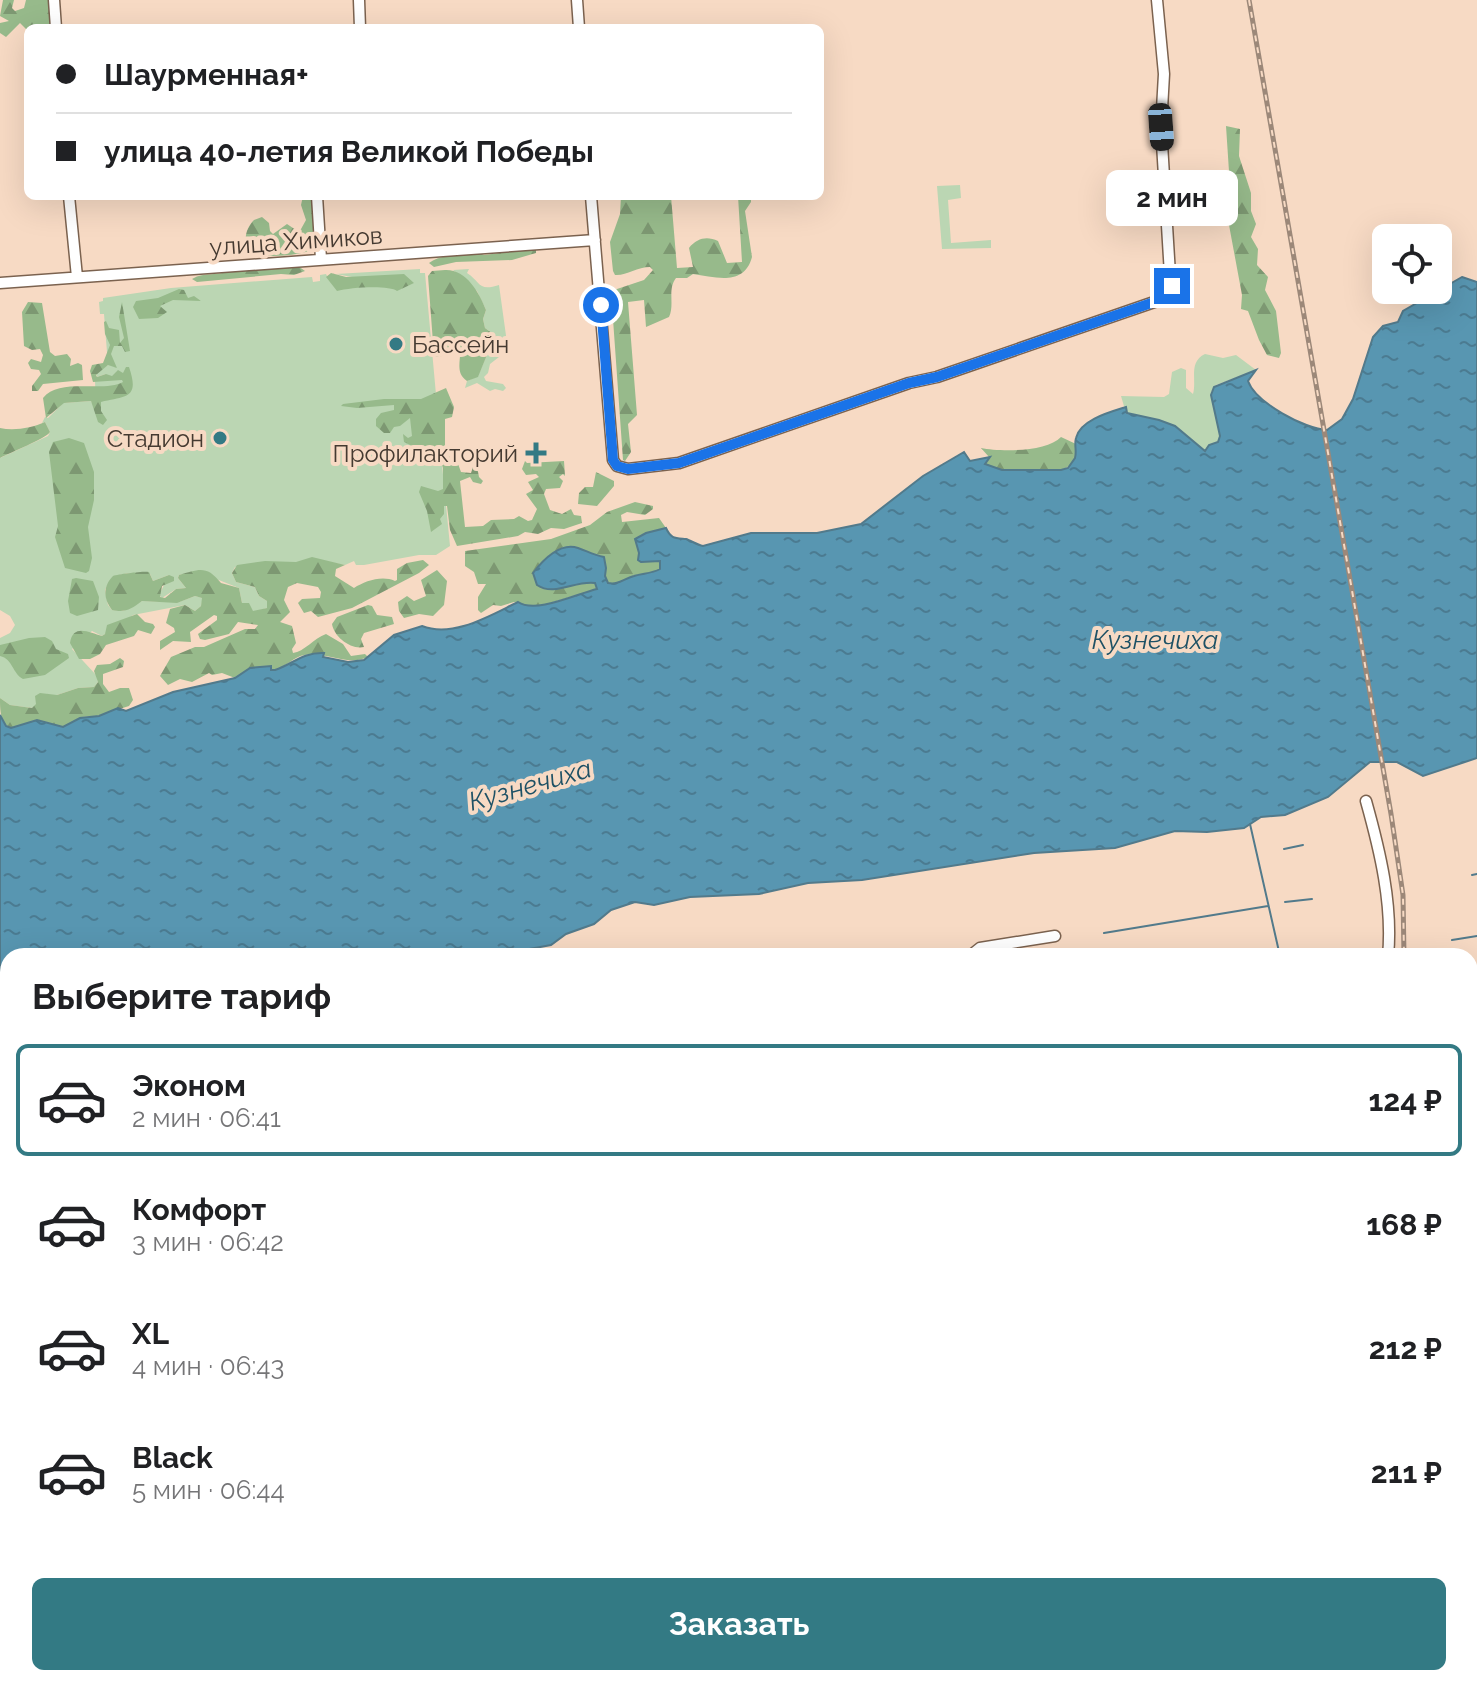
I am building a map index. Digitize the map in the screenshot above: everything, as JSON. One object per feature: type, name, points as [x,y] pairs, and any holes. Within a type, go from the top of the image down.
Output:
[{"type":"street","points":[[54,0],[56,24]]},
{"type":"street","points":[[359,0],[360,24]]},
{"type":"street","points":[[577,0],[579,24]]},
{"type":"street","points":[[591,200],[613,460],[617,466],[628,469],[679,463],[1166,297],[1172,286],[1161,127],[1164,74],[1157,0]]},
{"type":"street","points":[[69,200],[77,277]]},
{"type":"street","points":[[317,200],[321,259]]},
{"type":"street","name":"улица Химиков","points":[[0,283],[595,240]]},
{"type":"street","points":[[1366,801],[1376,838],[1391,926],[1389,948]]},
{"type":"street","points":[[980,948],[1055,936]]},
{"type":"green space","points":[[3,0],[14,0],[12,8],[15,11],[24,8],[26,0],[51,0],[51,24],[24,24],[24,27],[20,23],[6,37],[0,33],[0,23],[9,21],[0,16]]},
{"type":"green space","points":[[1226,126],[1240,129],[1239,156],[1251,193],[1251,211],[1256,224],[1251,237],[1258,249],[1257,265],[1268,277],[1265,290],[1276,311],[1279,358],[1267,355],[1248,311],[1241,309],[1242,295],[1229,225],[1232,217]]},
{"type":"green space","points":[[960,185],[961,198],[948,200],[951,243],[991,240],[991,248],[942,249],[937,186]]},
{"type":"green space","points":[[302,200],[314,200],[313,224],[317,248],[285,255],[252,253],[246,236],[254,220],[262,217],[269,223],[273,234],[287,224],[296,230],[301,229],[306,220]]},
{"type":"green space","points":[[621,200],[671,200],[677,268],[693,267],[689,248],[706,238],[718,241],[727,263],[742,262],[738,200],[751,200],[745,211],[752,257],[742,273],[728,278],[693,274],[687,278],[676,278],[669,317],[646,327],[644,300],[628,302],[637,415],[628,424],[631,452],[625,461],[611,291],[644,280],[653,270],[645,267],[615,275],[610,242],[620,214]]},
{"type":"green space","points":[[532,249],[536,253],[512,260],[456,262],[434,267],[429,263],[475,251],[484,255]]},
{"type":"green space","points":[[298,266],[305,271],[294,275],[197,282],[192,279],[231,270]]},
{"type":"green space","points":[[420,269],[420,273],[425,273],[441,450],[444,451],[441,454],[450,546],[436,555],[364,565],[356,565],[354,561],[345,565],[329,562],[235,567],[232,573],[236,582],[255,587],[259,596],[267,601],[267,608],[253,612],[242,603],[239,588],[196,571],[179,575],[186,588],[176,589],[162,598],[159,595],[169,575],[153,581],[150,574],[118,576],[105,590],[112,610],[123,611],[142,601],[179,602],[195,596],[203,598],[201,606],[195,611],[185,605],[133,615],[102,636],[92,631],[72,649],[97,676],[98,682],[94,687],[78,688],[57,695],[32,708],[10,705],[0,698],[0,638],[10,633],[15,625],[10,616],[0,610],[0,458],[48,436],[50,432],[45,422],[42,423],[63,403],[91,401],[96,410],[95,380],[106,374],[97,377],[96,372],[108,365],[104,314],[100,314],[99,302],[103,298],[171,288],[312,277],[313,282],[320,281],[320,275],[326,274],[329,280],[352,277],[336,274]]},
{"type":"green space","points":[[469,269],[467,273],[483,287],[499,285],[508,350],[490,364],[484,377],[486,381],[503,384],[506,388],[503,391],[490,391],[477,383],[465,388],[467,381],[478,376],[489,350],[498,349],[499,338],[485,328],[483,319],[486,310],[477,291],[453,270]]},
{"type":"green space","points":[[432,271],[459,273],[471,283],[486,310],[483,319],[485,328],[504,342],[502,348],[489,350],[478,377],[467,381],[460,371],[460,350],[434,356],[428,276]]},
{"type":"green space","points":[[331,273],[346,277],[404,274],[414,283],[397,291],[370,287],[337,291],[326,277]]},
{"type":"green space","points":[[179,289],[184,290],[188,298],[194,296],[201,301],[173,300],[160,306],[167,312],[158,318],[139,319],[133,307],[136,301],[158,298]]},
{"type":"green space","points":[[28,302],[42,303],[50,352],[55,356],[67,354],[71,359],[70,366],[82,365],[83,380],[43,384],[38,391],[32,391],[41,374],[39,370],[31,369],[28,363],[31,359],[41,362],[43,355],[40,349],[32,350],[24,346],[22,312]]},
{"type":"green space","points":[[122,302],[130,351],[125,352],[122,346],[114,346],[111,354],[117,368],[108,365],[96,375],[112,376],[118,370],[123,373],[129,367],[132,391],[124,397],[101,402],[101,411],[107,420],[103,425],[98,422],[91,401],[64,403],[46,418],[43,398],[50,392],[60,388],[123,382],[93,382],[90,371],[92,365],[103,363],[110,345],[104,322],[109,328],[119,330],[120,343],[124,338],[119,317]]},
{"type":"green space","points":[[1205,354],[1223,358],[1236,355],[1256,370],[1216,385],[1211,392],[1220,436],[1218,442],[1202,451],[1168,424],[1126,413],[1121,396],[1164,397],[1169,394],[1172,372],[1181,368],[1186,370],[1186,388],[1193,394],[1195,366]]},
{"type":"green space","points":[[446,388],[454,407],[452,417],[445,419],[445,450],[435,452],[429,462],[421,456],[412,465],[409,462],[412,446],[404,442],[403,434],[408,438],[412,436],[410,418],[390,433],[384,433],[376,426],[376,419],[381,413],[394,410],[394,405],[341,406],[384,399],[421,399]]},
{"type":"green space","points":[[45,422],[50,432],[47,435],[0,458],[0,428],[23,428]]},
{"type":"green space","points":[[1061,437],[1076,444],[1076,448],[1072,463],[1061,470],[1002,470],[985,464],[989,457],[981,448],[1035,448]]},
{"type":"green space","points":[[69,438],[84,443],[94,472],[94,500],[88,527],[92,558],[86,573],[65,568],[55,537],[58,526],[49,452],[53,442]]},
{"type":"green space","points":[[443,453],[457,461],[461,472],[471,473],[477,466],[483,481],[481,484],[473,482],[470,477],[460,481],[465,527],[483,526],[491,520],[519,516],[532,520],[537,509],[526,494],[533,490],[528,482],[539,477],[536,474],[526,475],[522,469],[525,461],[564,461],[565,476],[559,477],[563,481],[560,488],[546,489],[544,494],[550,510],[562,514],[571,509],[574,515],[581,516],[582,523],[564,529],[551,528],[538,534],[525,532],[518,536],[457,546],[450,530],[447,506],[444,506],[440,519],[442,524],[431,532],[419,492],[421,486],[438,491],[443,489],[440,459]]},
{"type":"green space","points":[[596,472],[614,481],[614,486],[597,506],[578,504],[579,493],[585,487],[593,487]]},
{"type":"green space","points":[[635,502],[653,506],[653,509],[645,515],[627,512],[621,515],[622,522],[659,518],[666,528],[649,532],[638,549],[640,562],[660,561],[660,569],[608,583],[604,561],[569,547],[562,548],[550,559],[537,585],[551,589],[595,583],[597,589],[540,606],[514,602],[493,605],[481,613],[478,610],[478,597],[486,584],[478,584],[474,572],[465,566],[465,551],[551,539],[590,525],[607,512]]},
{"type":"green space","points":[[312,557],[345,565],[336,569],[335,576],[354,588],[374,580],[395,581],[397,569],[407,563],[423,560],[429,565],[352,608],[318,617],[311,611],[304,613],[298,603],[302,599],[320,598],[318,587],[297,583],[288,587],[284,600],[290,612],[280,622],[292,626],[296,643],[293,653],[326,634],[343,644],[351,656],[365,654],[368,657],[344,660],[304,655],[275,670],[271,670],[270,666],[250,668],[235,678],[222,673],[209,673],[192,682],[180,679],[168,685],[160,676],[171,657],[245,629],[255,629],[258,625],[238,622],[229,634],[200,639],[198,634],[217,620],[214,615],[190,632],[191,642],[173,641],[160,650],[160,641],[175,632],[166,623],[170,609],[185,605],[195,611],[201,606],[202,598],[195,596],[177,603],[142,601],[121,611],[112,610],[106,597],[107,584],[113,576],[149,572],[153,581],[169,575],[174,577],[174,581],[162,586],[160,597],[165,598],[176,589],[186,588],[179,575],[202,570],[211,573],[221,583],[239,588],[242,603],[249,603],[253,611],[267,608],[267,601],[259,596],[255,587],[236,582],[232,573],[237,565],[265,561],[296,562]]},
{"type":"green space","points":[[437,570],[447,581],[444,605],[433,616],[419,614],[404,618],[398,602],[407,596],[414,601],[426,596],[421,580]]},
{"type":"green space","points":[[72,579],[93,581],[99,597],[98,610],[77,616],[70,613],[68,601]]},
{"type":"green space","points":[[368,605],[377,615],[392,617],[394,624],[364,633],[361,639],[364,647],[349,644],[336,634],[332,624],[337,617]]},
{"type":"green space","points":[[137,614],[145,622],[153,624],[155,627],[151,634],[138,630],[134,636],[106,645],[100,654],[90,659],[79,659],[70,643],[75,633],[83,631],[102,636],[107,625]]},
{"type":"green space","points":[[45,637],[69,658],[45,675],[23,679],[8,660],[0,656],[0,645]]},
{"type":"green space","points":[[120,658],[124,661],[123,667],[103,674],[103,684],[109,692],[129,688],[133,700],[129,706],[97,716],[82,717],[60,727],[37,720],[11,728],[3,720],[0,698],[10,705],[32,708],[36,704],[35,696],[40,693],[57,695],[78,688],[94,687],[98,682],[94,671],[97,665],[110,664]]},
{"type":"water","name":"Кузнечиха","points":[[1462,277],[1477,282],[1477,758],[1423,776],[1397,762],[1370,762],[1328,797],[1285,815],[1261,817],[1244,828],[1175,831],[1115,848],[1034,853],[862,880],[808,883],[759,894],[690,897],[654,905],[635,902],[611,910],[594,924],[566,934],[551,945],[535,948],[0,948],[0,715],[6,726],[11,728],[37,720],[63,727],[80,718],[99,716],[118,708],[126,711],[173,692],[235,678],[250,668],[271,666],[271,670],[275,670],[310,654],[324,653],[323,657],[348,662],[364,660],[394,635],[422,626],[434,629],[458,627],[518,602],[535,606],[597,589],[595,583],[558,589],[537,585],[533,573],[558,550],[578,548],[604,557],[605,576],[608,583],[612,583],[660,569],[660,561],[638,560],[635,539],[666,528],[674,537],[703,546],[751,533],[817,533],[861,524],[923,476],[964,452],[970,461],[990,457],[985,464],[1002,470],[1061,470],[1068,468],[1075,458],[1076,438],[1083,426],[1126,407],[1127,413],[1175,426],[1205,451],[1209,445],[1218,442],[1220,436],[1211,395],[1214,387],[1256,370],[1248,381],[1261,398],[1294,420],[1327,430],[1342,419],[1353,399],[1373,337],[1383,326],[1398,322],[1403,311],[1415,304],[1452,304],[1452,283]]},
{"type":"waterway","points":[[1250,824],[1278,948]]},
{"type":"waterway","points":[[1284,849],[1303,845]]},
{"type":"waterway","points":[[1472,875],[1477,874]]},
{"type":"waterway","points":[[1285,902],[1312,899]]},
{"type":"waterway","points":[[1104,933],[1268,906]]},
{"type":"waterway","points":[[1452,940],[1477,936]]},
{"type":"railway","points":[[1249,0],[1391,814],[1403,895],[1404,948]]},
{"type":"place","name":"Бассейн","points":[[396,344]]},
{"type":"place","name":"Стадион","points":[[220,438]]},
{"type":"place","name":"Профилакторий","points":[[536,453]]},
{"type":"route","points":[[601,305],[613,460],[617,466],[628,469],[679,463],[909,383],[937,377],[1160,300],[1169,294],[1172,286]]}]
